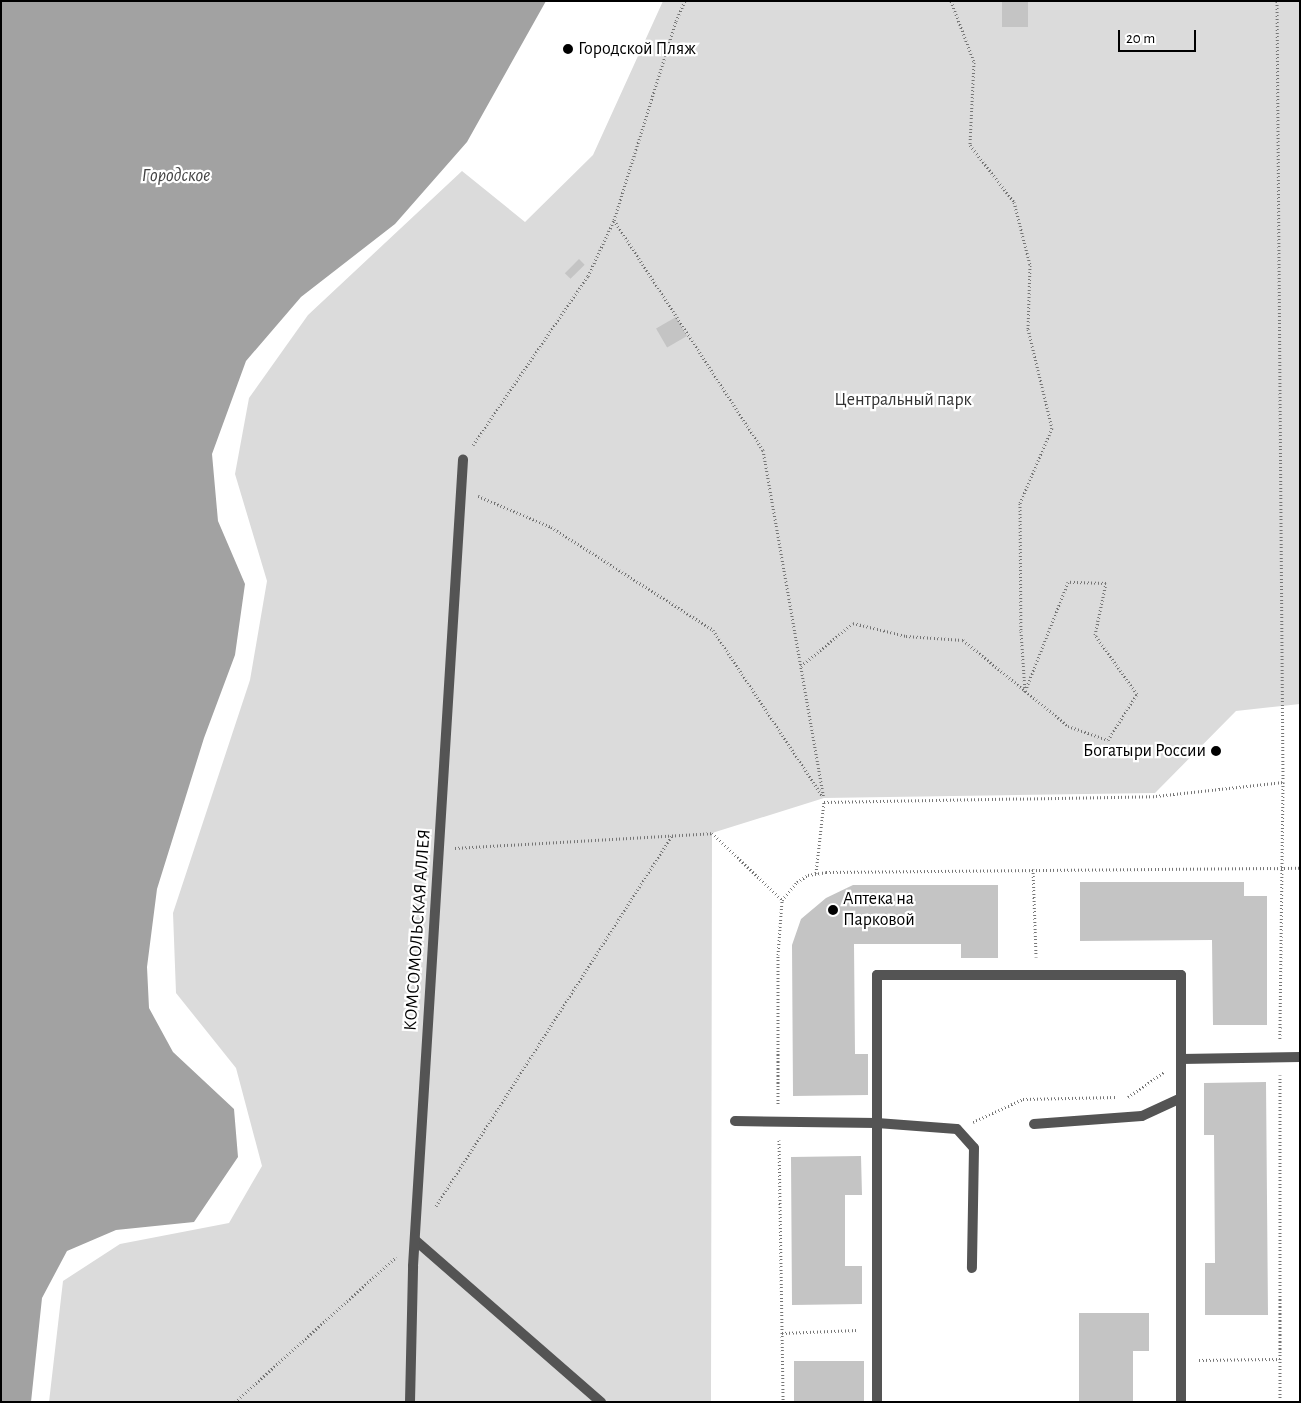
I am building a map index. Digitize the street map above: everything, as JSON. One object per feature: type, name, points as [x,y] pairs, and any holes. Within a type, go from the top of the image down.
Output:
[{"type":"street","name":"КОМСОМОЛЬСКАЯ АЛЛЕЯ","points":[[410,1402],[415,1240],[463,460]]},
{"type":"street","points":[[877,1402],[877,975],[1181,975],[1181,1402]]},
{"type":"street","points":[[1181,1059],[1300,1057]]},
{"type":"street","points":[[1034,1124],[1142,1116],[1181,1098]]},
{"type":"street","points":[[735,1121],[877,1123],[956,1129],[974,1148],[972,1268]]},
{"type":"street","points":[[415,1240],[601,1402]]},
{"type":"path","points":[[463,460],[588,276],[614,220],[676,21],[685,1]]},
{"type":"path","points":[[951,1],[974,62],[970,145],[1014,202],[1030,265],[1028,329],[1052,428],[1020,503],[1021,631],[1025,692]]},
{"type":"path","points":[[1277,1],[1283,782],[1280,868],[1280,1402]]},
{"type":"path","points":[[461,489],[551,527],[713,630],[824,798],[762,450],[614,220]]},
{"type":"path","points":[[800,666],[853,623],[906,636],[963,640],[1025,692],[1068,726],[1108,740],[1136,694],[1095,635],[1106,583],[1068,582],[1025,692]]},
{"type":"path","points":[[816,873],[824,802],[1156,796],[1283,782]]},
{"type":"path","points":[[439,849],[712,833],[782,900]]},
{"type":"path","points":[[235,1402],[415,1240],[672,835]]},
{"type":"path","points":[[783,1402],[778,1122],[778,955],[782,900],[797,882],[816,873],[1033,869],[1300,868]]},
{"type":"path","points":[[1033,869],[1036,975]]},
{"type":"path","points":[[956,1129],[1023,1099],[1130,1097],[1181,1059]]},
{"type":"path","points":[[782,1333],[876,1330]]},
{"type":"path","points":[[1181,1360],[1280,1359]]},
{"type":"green space","name":"Центральный парк","points":[[663,1],[1300,1],[1300,704],[1236,711],[1155,793],[824,798],[712,833],[711,1402],[49,1402],[63,1281],[120,1244],[229,1223],[262,1166],[236,1068],[176,993],[173,913],[250,680],[267,581],[235,474],[249,398],[308,315],[462,171],[525,222],[593,155]]},
{"type":"water","name":"Городское","points":[[1,1],[546,1],[467,142],[395,224],[301,297],[246,361],[212,454],[218,521],[245,584],[235,655],[204,738],[157,889],[147,967],[149,1008],[173,1052],[234,1109],[238,1157],[194,1222],[116,1230],[67,1251],[42,1298],[31,1402],[1,1402]]},
{"type":"building","points":[[1002,1],[1028,1],[1028,27],[1002,27]]},
{"type":"building","points":[[579,259],[585,265],[571,279],[565,273]]},
{"type":"building","points":[[676,317],[687,336],[667,348],[656,328]]},
{"type":"building","points":[[1080,882],[1244,882],[1244,896],[1267,896],[1267,1025],[1213,1025],[1212,940],[1080,941]]},
{"type":"building","points":[[853,885],[998,885],[998,958],[961,958],[961,944],[854,944],[855,1054],[868,1054],[868,1095],[793,1096],[792,945],[801,919],[826,898]]},
{"type":"building","points":[[1266,1082],[1268,1315],[1205,1315],[1205,1263],[1215,1263],[1214,1135],[1204,1135],[1204,1083]]},
{"type":"building","points":[[861,1156],[862,1195],[845,1195],[845,1266],[862,1266],[862,1304],[792,1305],[791,1157]]},
{"type":"building","points":[[1079,1313],[1149,1313],[1149,1351],[1133,1351],[1133,1402],[1079,1402]]},
{"type":"building","points":[[794,1361],[864,1361],[864,1402],[794,1402]]},
{"type":"place","name":"Городской Пляж","points":[[568,49]]},
{"type":"place","name":"Богатыри России","points":[[1216,751]]},
{"type":"place","name":"Аптека на Парковой","points":[[833,910]]}]
